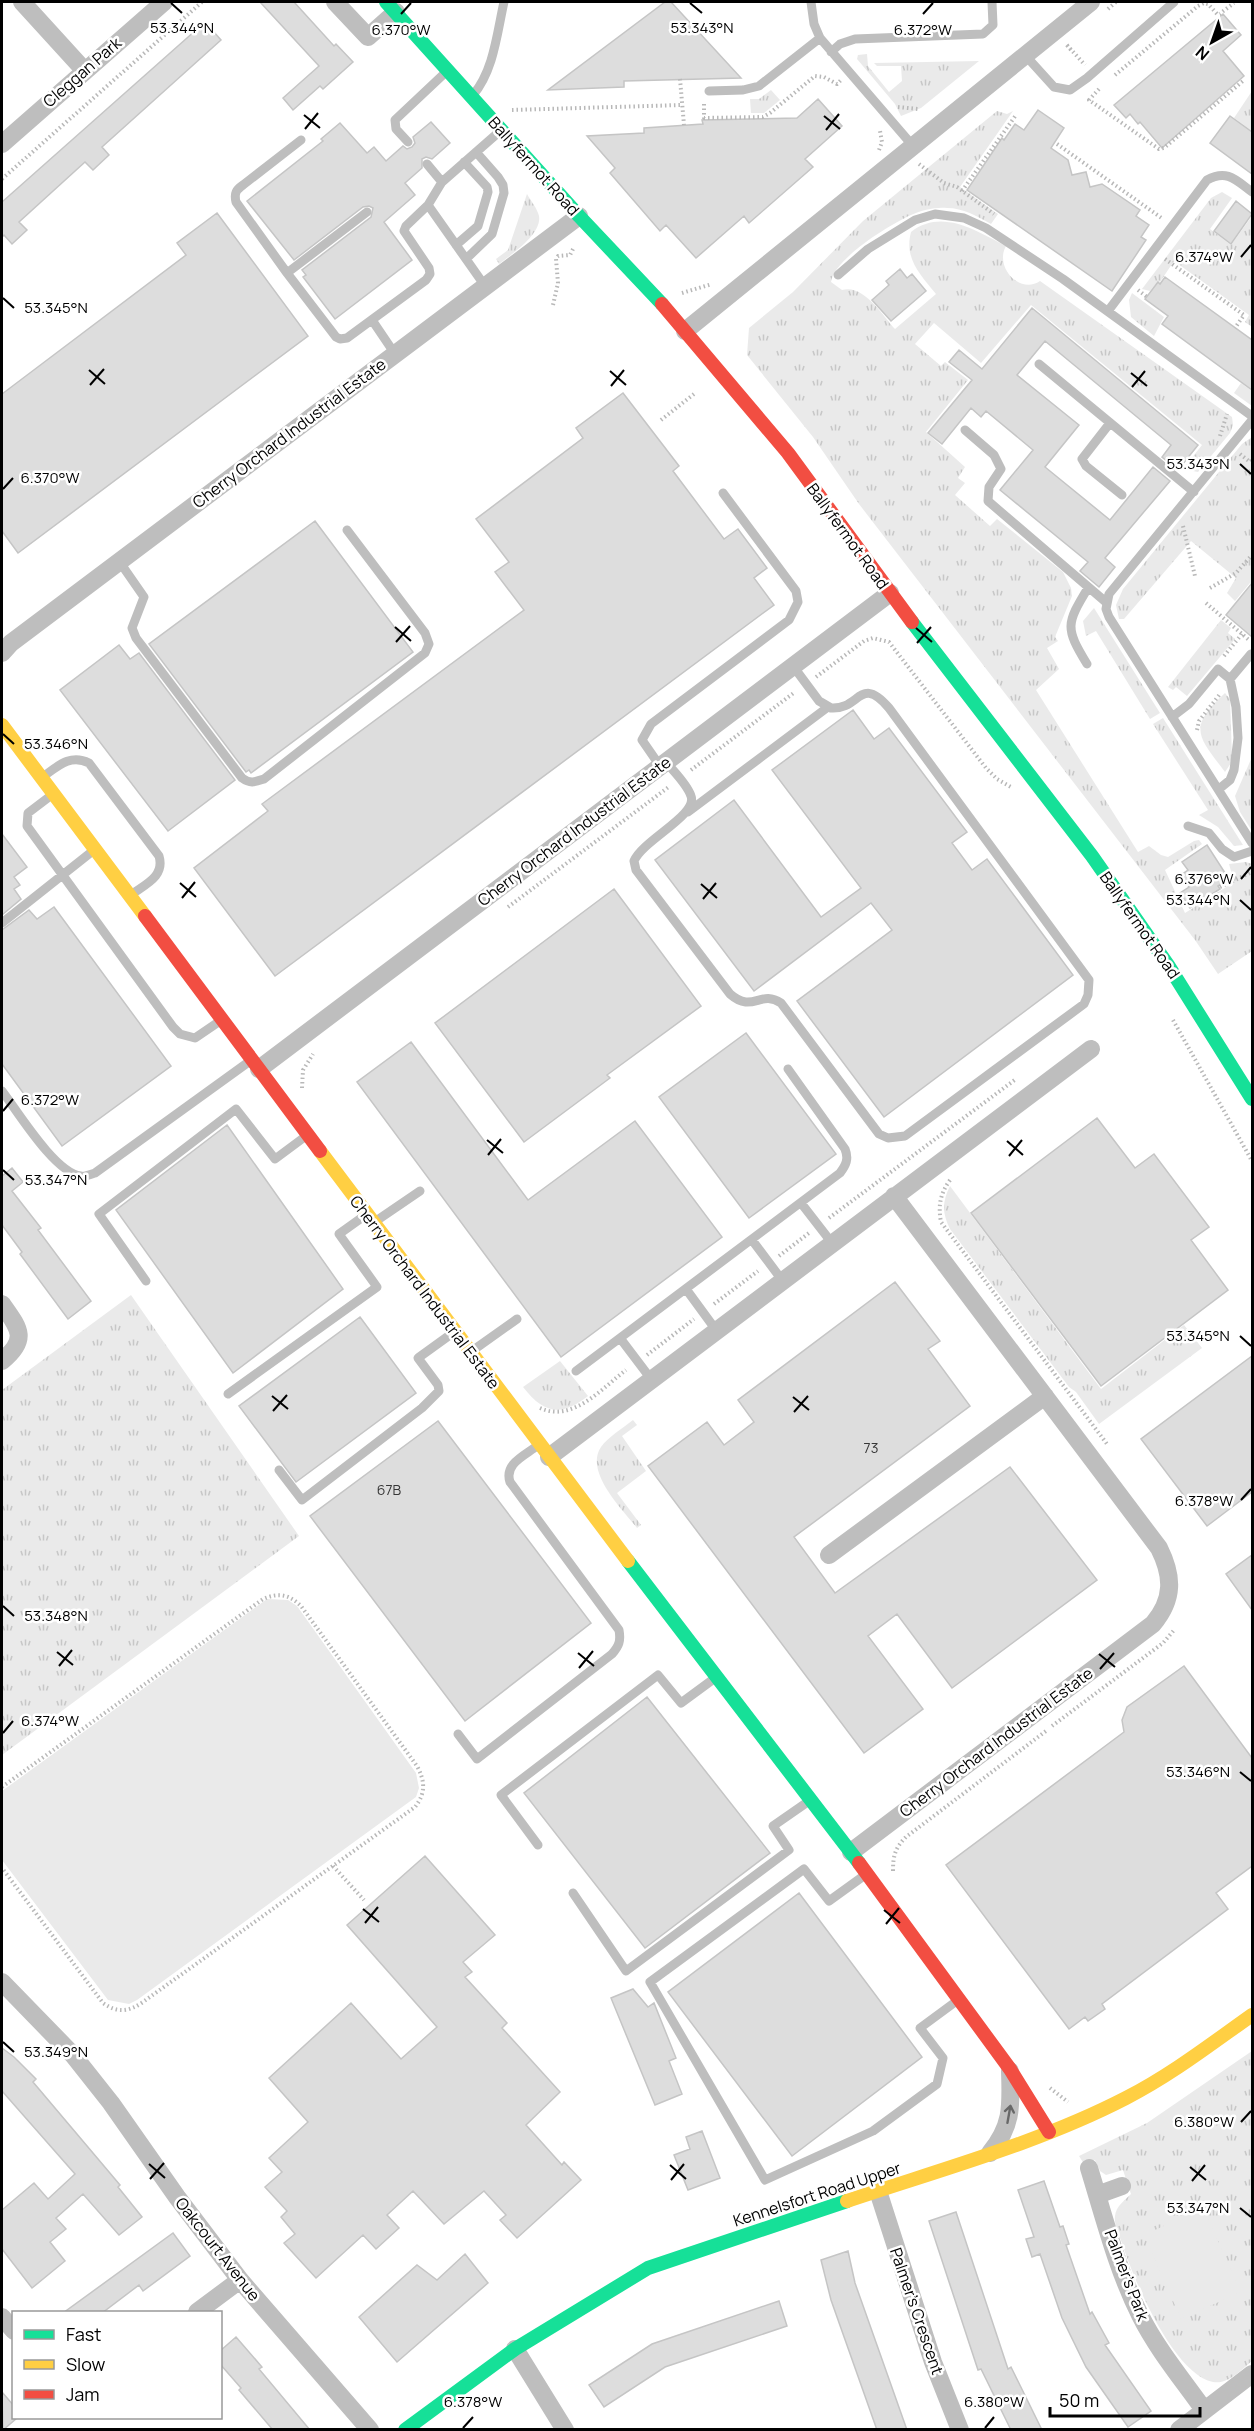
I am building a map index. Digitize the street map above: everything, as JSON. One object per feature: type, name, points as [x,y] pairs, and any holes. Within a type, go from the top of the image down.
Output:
[{"type":"street","points":[[22,2],[84,70]]},
{"type":"street","name":"Cleggan Park","points":[[2,144],[164,2]]},
{"type":"street","name":"Ballyfermot Road","points":[[335,2],[368,37],[391,7],[579,216],[665,307],[788,453],[890,593],[1092,856],[1168,965],[1252,1099]]},
{"type":"street","points":[[685,331],[1091,2]]},
{"type":"street","name":"Cherry Orchard Industrial Estate","points":[[2,653],[11,643],[119,561],[579,216]]},
{"type":"street","name":"Cherry Orchard Industrial Estate","points":[[256,1064],[663,764],[890,593]]},
{"type":"street","name":"Cherry Orchard Industrial Estate","points":[[2,725],[544,1451],[851,1852],[1010,2069],[1048,2133]]},
{"type":"street","points":[[544,1451],[651,1379],[1091,1049]]},
{"type":"street","name":"Cherry Orchard Industrial Estate","points":[[851,1852],[1153,1624],[1161,1614],[1168,1598],[1170,1580],[1167,1564],[1159,1548],[894,1196]]},
{"type":"street","points":[[2,1304],[18,1326],[19,1337],[14,1351],[2,1361]]},
{"type":"street","points":[[829,1555],[1045,1396]]},
{"type":"street","name":"Oakcourt Avenue","points":[[2,1982],[73,2055],[111,2103],[177,2197],[240,2280],[369,2430]]},
{"type":"street","name":"Kennelsfort Road Upper","points":[[405,2430],[515,2349],[648,2268],[1048,2133],[1128,2097],[1192,2058],[1252,2015]]},
{"type":"street","points":[[990,2153],[1006,2129],[1009,2119],[1010,2069]]},
{"type":"street","name":"Palmer's Park","points":[[1089,2168],[1125,2279],[1140,2315],[1155,2342],[1204,2410]]},
{"type":"street","points":[[1097,2195],[1122,2186]]},
{"type":"street","name":"Palmer's Crescent","points":[[878,2191],[933,2362],[960,2430]]},
{"type":"street","points":[[200,2311],[240,2280]]},
{"type":"street","points":[[2,2317],[12,2329]]},
{"type":"street","points":[[515,2349],[565,2430]]},
{"type":"street","points":[[1179,2430],[1252,2374]]},
{"type":"lane","points":[[471,97],[483,82],[488,70],[504,2]]},
{"type":"lane","points":[[811,2],[814,24],[820,38],[913,146]]},
{"type":"lane","points":[[831,52],[840,44],[855,39],[983,34],[993,25],[992,2]]},
{"type":"lane","points":[[1025,55],[1054,87],[1070,90],[1087,78],[1174,2]]},
{"type":"lane","points":[[709,91],[743,90],[759,86],[820,38]]},
{"type":"lane","points":[[408,142],[396,129],[395,120],[447,70]]},
{"type":"lane","points":[[301,140],[236,190],[235,197],[236,202],[287,273],[336,337],[340,339],[347,338],[426,280],[430,274],[429,268],[404,231],[406,226],[428,206],[442,182],[501,130]]},
{"type":"lane","points":[[466,259],[492,234],[504,193],[503,185],[498,177],[476,152]]},
{"type":"lane","points":[[456,245],[478,226],[488,192],[487,187],[464,162]]},
{"type":"lane","points":[[427,164],[442,182]]},
{"type":"lane","points":[[1108,311],[1197,190],[1207,180],[1217,175],[1228,176],[1252,192]]},
{"type":"lane","points":[[428,206],[486,286]]},
{"type":"lane","points":[[287,273],[367,212]]},
{"type":"lane","points":[[838,275],[887,236],[925,216],[950,215],[964,218],[986,228],[1108,311],[1252,418],[1109,594],[1107,603],[1109,617],[1252,843]]},
{"type":"lane","points":[[372,320],[395,354]]},
{"type":"lane","points":[[1039,364],[1194,492]]},
{"type":"lane","points":[[1110,423],[1082,459],[1086,466],[1122,495]]},
{"type":"lane","points":[[965,430],[999,462],[1001,469],[989,487],[988,501],[1107,603]]},
{"type":"lane","points":[[684,816],[691,807],[691,796],[679,779],[642,740],[651,724],[789,620],[798,602],[796,591],[723,493]]},
{"type":"lane","points":[[119,561],[144,597],[132,628],[136,638],[243,778],[248,782],[253,782],[264,779],[407,667],[425,652],[429,644],[425,633],[347,530]]},
{"type":"lane","points":[[1087,664],[1073,642],[1070,631],[1075,609],[1088,588]]},
{"type":"lane","points":[[1230,679],[1251,654]]},
{"type":"lane","points":[[794,666],[819,701],[828,706],[837,708],[847,705],[862,693],[867,692],[881,698],[1089,980],[1088,995],[1084,1004],[905,1136],[888,1138],[874,1130],[781,1003],[771,998],[739,1002],[729,994],[636,870],[634,861],[643,846],[828,706]]},
{"type":"lane","points":[[1172,717],[1189,704],[1218,669],[1230,679],[1236,707],[1237,751],[1230,780],[1219,789]]},
{"type":"lane","points":[[41,778],[62,762],[81,759],[89,763],[104,781],[161,861],[160,869],[155,877],[130,896]]},
{"type":"lane","points":[[53,794],[28,813],[27,826],[180,1034],[195,1038],[222,1019]]},
{"type":"lane","points":[[1188,826],[1209,833],[1222,849],[1234,857],[1252,851]]},
{"type":"lane","points":[[2,923],[95,849]]},
{"type":"lane","points":[[2,1091],[57,1163],[71,1173],[82,1176],[95,1173],[256,1064]]},
{"type":"lane","points":[[576,1371],[840,1173],[847,1162],[848,1155],[789,1070]]},
{"type":"lane","points":[[146,1281],[99,1214],[236,1109],[275,1159],[308,1135]]},
{"type":"lane","points":[[228,1394],[377,1287],[339,1234],[420,1191]]},
{"type":"lane","points":[[801,1203],[832,1243]]},
{"type":"lane","points":[[752,1240],[782,1280]]},
{"type":"lane","points":[[686,1289],[716,1330]]},
{"type":"lane","points":[[470,1352],[517,1319]]},
{"type":"lane","points":[[279,1470],[302,1500],[422,1408],[439,1391],[438,1385],[418,1358],[455,1331]]},
{"type":"lane","points":[[620,1338],[651,1379]]},
{"type":"lane","points":[[458,1734],[477,1759],[612,1654],[621,1639],[619,1630],[510,1482],[508,1474],[510,1466],[544,1451]]},
{"type":"lane","points":[[538,1845],[501,1795],[658,1675],[681,1703],[717,1677]]},
{"type":"lane","points":[[573,1893],[626,1971],[789,1850],[773,1826],[811,1800]]},
{"type":"lane","points":[[867,1874],[829,1901],[804,1869],[650,1982],[765,2180],[873,2131],[937,2084],[943,2058],[920,2028],[959,1999]]},
{"type":"path","points":[[2,179],[202,2]]},
{"type":"path","points":[[680,79],[684,125]]},
{"type":"path","points":[[1103,86],[1089,100],[1159,149],[1164,148],[1243,81]]},
{"type":"path","points":[[840,82],[846,90]]},
{"type":"path","points":[[487,115],[514,110],[682,105]]},
{"type":"path","points":[[962,191],[1016,115]]},
{"type":"path","points":[[877,152],[882,142],[879,129]]},
{"type":"path","points":[[1057,144],[1171,225]]},
{"type":"path","points":[[913,146],[919,164],[944,183],[962,191],[994,214],[986,228]]},
{"type":"path","points":[[553,305],[558,283],[556,259],[558,256],[570,255],[573,249]]},
{"type":"path","points":[[1162,257],[1244,315],[1235,328]]},
{"type":"path","points":[[665,307],[684,291],[702,288],[721,278]]},
{"type":"path","points":[[661,420],[694,394]]},
{"type":"path","points":[[1180,508],[1179,516],[1195,576]]},
{"type":"path","points":[[1210,588],[1236,573],[1252,555]]},
{"type":"path","points":[[1206,603],[1252,642]]},
{"type":"path","points":[[506,909],[864,641],[882,639],[889,642],[986,768],[997,779],[1020,792]]},
{"type":"path","points":[[1197,733],[1199,721],[1230,679]]},
{"type":"path","points":[[1220,887],[1252,872]]},
{"type":"path","points":[[1171,1016],[1252,1161]]},
{"type":"path","points":[[303,1093],[303,1070],[307,1061],[321,1047]]},
{"type":"path","points":[[532,1403],[546,1411],[558,1413],[575,1408],[1019,1077]]},
{"type":"path","points":[[951,1180],[940,1199],[938,1208],[941,1222],[1110,1447]]},
{"type":"path","points":[[2,1787],[263,1599],[278,1594],[293,1598],[302,1606],[423,1777],[421,1799],[415,1807],[134,2009],[124,2011],[110,2008],[103,2003],[2,1868]]},
{"type":"path","points":[[895,1879],[894,1853],[906,1837],[1163,1643],[1178,1624]]},
{"type":"path","points":[[333,1866],[364,1900]]},
{"type":"path","points":[[1043,2079],[1050,2088],[1069,2103],[1078,2102]]},
{"type":"green space","points":[[867,54],[868,66],[889,92],[902,81],[901,66],[877,66],[874,63],[979,61],[921,108],[901,116],[895,104],[857,59],[858,55]]},
{"type":"green space","points":[[771,90],[780,100],[764,113],[751,113],[750,99],[759,99]]},
{"type":"green space","points":[[1252,91],[1252,131],[1234,118]]},
{"type":"green space","points":[[997,111],[1007,114],[1013,111],[960,187],[998,214],[991,224],[970,213],[953,208],[933,208],[915,213],[852,253],[834,273],[831,282],[842,290],[850,289],[865,296],[895,329],[936,294],[915,266],[909,242],[911,232],[923,225],[935,222],[959,224],[1006,246],[1003,262],[1006,270],[1017,282],[1032,284],[1040,281],[1232,417],[1233,425],[1230,433],[1198,472],[1183,469],[1202,445],[1031,305],[981,363],[934,323],[915,344],[941,366],[945,362],[968,380],[926,432],[965,467],[958,478],[965,483],[955,495],[990,526],[997,519],[1063,572],[1071,588],[1072,596],[1055,637],[1058,641],[1047,648],[1059,669],[1036,690],[1138,852],[1149,846],[1168,857],[1199,840],[1202,844],[1165,870],[1185,913],[1234,882],[1229,864],[1246,862],[1252,864],[1252,951],[1218,974],[1195,940],[859,504],[813,437],[747,355],[749,328],[793,292],[863,221]]},
{"type":"green space","points":[[1222,192],[1232,198],[1210,229],[1231,245],[1252,216],[1252,327],[1245,322],[1249,315],[1174,261],[1160,282],[1158,281],[1150,291],[1142,289],[1211,198]]},
{"type":"green space","points":[[527,194],[538,213],[539,223],[525,243],[499,264],[496,259],[508,250]]},
{"type":"green space","points":[[1132,293],[1164,317],[1154,336],[1131,317],[1129,300]]},
{"type":"green space","points":[[1241,383],[1252,391],[1252,406],[1234,393]]},
{"type":"green space","points":[[1252,437],[1252,585],[1250,583],[1235,601],[1227,593],[1236,578],[1191,541],[1124,619],[1119,619],[1116,605],[1123,589],[1242,444]]},
{"type":"green space","points":[[1094,608],[1160,713],[1150,719],[1096,631],[1086,636],[1083,621]]},
{"type":"green space","points":[[1221,620],[1231,628],[1228,633],[1235,639],[1187,696],[1176,687],[1173,690],[1168,687]]},
{"type":"green space","points":[[1225,693],[1230,699],[1232,756],[1231,763],[1225,772],[1203,740],[1201,724],[1205,715]]},
{"type":"green space","points":[[1163,718],[1243,845],[1234,846],[1218,827],[1199,815],[1208,810],[1153,724]]},
{"type":"green space","points":[[1252,757],[1252,831],[1240,812],[1235,796]]},
{"type":"green space","points":[[950,1186],[1101,1389],[1184,1325],[1202,1348],[1099,1424],[950,1229],[944,1208],[945,1197]]},
{"type":"green space","points":[[131,1295],[299,1536],[2,1755],[2,1390]]},
{"type":"green space","points":[[560,1361],[588,1396],[569,1407],[553,1410],[538,1403],[523,1387]]},
{"type":"green space","points":[[633,1420],[637,1425],[622,1436],[646,1471],[617,1493],[641,1525],[637,1528],[607,1490],[597,1468],[597,1457],[604,1443]]},
{"type":"green space","points":[[267,1599],[288,1600],[297,1606],[416,1773],[419,1788],[416,1797],[137,2000],[129,2004],[108,2000],[2,1860],[2,1791]]},
{"type":"green space","points":[[1252,2051],[1252,2361],[1229,2379],[1213,2382],[1198,2375],[1183,2362],[1157,2323],[1135,2278],[1115,2223],[1117,2209],[1131,2194],[1123,2170],[1106,2175],[1100,2171],[1095,2160],[1084,2164],[1079,2156],[1147,2123]]},
{"type":"green space","points":[[1203,2208],[1241,2292],[1181,2319],[1144,2235]]},
{"type":"building","points":[[260,2],[294,2],[334,46],[336,44],[353,62],[323,89],[320,86],[293,110],[283,98],[319,66]]},
{"type":"building","points":[[665,2],[671,2],[741,78],[624,81],[624,87],[548,90]]},
{"type":"building","points":[[1223,14],[1241,35],[1223,51],[1244,76],[1162,148],[1140,122],[1138,124],[1130,114],[1126,118],[1114,105]]},
{"type":"building","points":[[205,22],[221,40],[102,147],[109,155],[93,170],[85,162],[19,222],[27,230],[12,244],[4,235],[2,237],[2,202]]},
{"type":"building","points":[[818,99],[842,126],[805,159],[813,167],[749,223],[744,216],[696,258],[666,225],[660,231],[610,173],[615,168],[587,136],[644,133],[644,128],[703,124],[702,120],[797,118]]},
{"type":"building","points":[[1038,110],[1064,128],[1051,148],[1068,160],[1072,175],[1086,172],[1090,187],[1102,184],[1140,210],[1136,216],[1149,225],[1141,237],[1146,240],[1112,291],[967,190],[1002,138],[1004,140],[1015,124],[1024,130]]},
{"type":"building","points":[[1230,116],[1252,132],[1252,174],[1210,143]]},
{"type":"building","points":[[431,122],[450,143],[432,159],[426,157],[422,159],[422,168],[405,183],[415,195],[384,222],[412,260],[335,319],[303,277],[306,275],[302,270],[371,217],[373,208],[363,207],[294,260],[247,201],[323,141],[321,139],[340,123],[367,153],[374,147],[386,161],[403,146],[407,149],[412,147],[415,143],[413,137]]},
{"type":"building","points":[[1236,201],[1252,214],[1231,244],[1214,231]]},
{"type":"building","points":[[217,213],[308,336],[18,553],[2,531],[2,394],[186,255],[177,243]]},
{"type":"building","points":[[900,269],[907,278],[912,274],[926,291],[891,321],[872,300],[889,285],[886,281]]},
{"type":"building","points":[[1165,277],[1252,340],[1252,390],[1162,324],[1168,316],[1145,299],[1158,282],[1160,284]]},
{"type":"building","points":[[1032,308],[1198,445],[1178,470],[1162,457],[1171,445],[1045,341],[1017,375],[1079,425],[1045,467],[1110,520],[1153,467],[1170,481],[1105,558],[1115,567],[1099,587],[1080,571],[1088,562],[1000,490],[1033,450],[986,411],[981,417],[971,408],[942,444],[928,433],[972,380],[949,362],[959,350],[982,369]]},
{"type":"building","points":[[623,393],[679,466],[673,471],[724,539],[738,529],[767,568],[754,578],[774,605],[275,976],[194,868],[268,811],[262,804],[524,610],[495,572],[509,562],[476,519],[583,438],[576,428]]},
{"type":"building","points":[[315,521],[413,652],[251,773],[249,770],[246,772],[149,644]]},
{"type":"building","points":[[1252,583],[1252,637],[1226,615]]},
{"type":"building","points":[[119,645],[130,659],[139,653],[235,780],[168,831],[60,690]]},
{"type":"building","points":[[853,710],[874,739],[889,728],[967,832],[952,843],[972,870],[987,859],[1073,975],[884,1117],[797,1001],[892,930],[871,903],[754,991],[655,860],[734,800],[821,917],[861,888],[772,770]]},
{"type":"building","points":[[2,834],[27,867],[14,877],[20,885],[14,889],[21,899],[2,915]]},
{"type":"building","points":[[1207,845],[1229,879],[1218,886],[1220,889],[1190,908],[1180,893],[1189,887],[1181,875],[1188,870],[1182,862]]},
{"type":"building","points":[[614,889],[701,1006],[607,1075],[610,1078],[524,1142],[435,1023]]},
{"type":"building","points":[[54,907],[171,1066],[62,1146],[2,1064],[2,930],[29,910],[37,919]]},
{"type":"building","points":[[746,1033],[836,1154],[749,1218],[659,1097]]},
{"type":"building","points":[[411,1042],[528,1200],[635,1121],[722,1237],[561,1357],[357,1082]]},
{"type":"building","points":[[1097,1118],[1135,1168],[1154,1154],[1209,1227],[1191,1240],[1228,1290],[1101,1386],[971,1213]]},
{"type":"building","points":[[227,1125],[343,1289],[233,1373],[116,1210]]},
{"type":"building","points":[[12,1168],[23,1182],[12,1191],[41,1228],[38,1230],[91,1301],[68,1319],[20,1254],[22,1252],[2,1225],[2,1176]]},
{"type":"building","points":[[895,1282],[940,1341],[928,1349],[970,1406],[794,1537],[835,1593],[1010,1467],[1097,1580],[952,1688],[897,1614],[868,1636],[923,1709],[864,1753],[648,1466],[707,1422],[724,1445],[754,1422],[738,1400]]},
{"type":"building","points":[[360,1317],[416,1393],[296,1482],[239,1406]]},
{"type":"building","points":[[1252,1356],[1252,1492],[1207,1526],[1141,1439]]},
{"type":"building","points":[[438,1421],[591,1623],[465,1721],[310,1516]]},
{"type":"building","points":[[1252,1555],[1252,1610],[1226,1574]]},
{"type":"building","points":[[1184,1666],[1252,1758],[1252,1866],[1216,1893],[1228,1909],[1102,2004],[1105,2009],[1088,2021],[1085,2017],[1069,2029],[946,1865],[1124,1732],[1122,1720],[1127,1707]]},
{"type":"building","points":[[647,1697],[770,1853],[645,1948],[524,1793]]},
{"type":"building","points":[[425,1856],[495,1935],[463,1962],[472,1972],[465,1977],[507,2023],[502,2028],[560,2092],[526,2125],[562,2165],[564,2162],[581,2180],[517,2238],[500,2220],[506,2215],[484,2191],[444,2224],[413,2191],[387,2215],[399,2228],[376,2249],[363,2235],[316,2278],[284,2243],[295,2234],[281,2217],[287,2211],[265,2187],[282,2172],[269,2158],[308,2122],[269,2078],[351,2003],[401,2059],[437,2027],[347,1925]]},
{"type":"building","points":[[799,1893],[922,2057],[792,2156],[668,1992]]},
{"type":"building","points":[[633,1989],[648,2007],[654,2003],[676,2058],[669,2061],[682,2094],[655,2105],[611,1998]]},
{"type":"building","points":[[2,2048],[36,2079],[33,2082],[120,2185],[118,2187],[142,2217],[119,2235],[83,2194],[56,2218],[66,2229],[50,2242],[65,2261],[32,2288],[2,2249],[2,2210],[34,2183],[48,2199],[75,2174],[2,2091]]},
{"type":"building","points":[[702,2131],[720,2178],[688,2190],[674,2155],[690,2149],[686,2137]]},
{"type":"building","points":[[1044,2181],[1060,2227],[1063,2226],[1069,2244],[1066,2245],[1090,2314],[1092,2312],[1109,2343],[1105,2345],[1151,2411],[1128,2427],[1086,2367],[1062,2318],[1040,2254],[1032,2257],[1026,2239],[1034,2237],[1018,2190]]},
{"type":"building","points":[[956,2212],[1008,2369],[1011,2367],[1042,2430],[1011,2430],[981,2369],[978,2370],[929,2221]]},
{"type":"building","points":[[173,2233],[190,2256],[143,2291],[139,2285],[105,2311],[66,2311]]},
{"type":"building","points":[[848,2251],[855,2283],[907,2430],[877,2430],[831,2300],[821,2260]]},
{"type":"building","points":[[465,2254],[488,2283],[397,2362],[359,2317],[417,2265],[437,2280]]},
{"type":"building","points":[[779,2301],[787,2326],[665,2367],[604,2407],[589,2385],[652,2344]]},
{"type":"building","points":[[236,2337],[262,2367],[259,2369],[310,2430],[273,2430],[222,2366],[222,2349]]},
{"type":"building","points":[[2,2392],[12,2404],[12,2419],[16,2419],[3,2430]]},
{"type":"traffic: fast","points":[[386,2],[579,216],[662,304]]},
{"type":"traffic: fast","points":[[912,622],[1092,856],[1168,965],[1252,1099]]},
{"type":"traffic: fast","points":[[628,1561],[859,1863]]},
{"type":"traffic: fast","points":[[405,2430],[515,2349],[648,2268],[847,2201]]},
{"type":"traffic: slow","points":[[2,725],[145,916]]},
{"type":"traffic: slow","points":[[320,1151],[628,1561]]},
{"type":"traffic: slow","points":[[847,2201],[988,2155],[1093,2114],[1159,2079],[1252,2015]]},
{"type":"traffic: jam","points":[[662,304],[788,453],[912,622]]},
{"type":"traffic: jam","points":[[145,916],[320,1151]]},
{"type":"traffic: jam","points":[[859,1863],[1010,2069],[1049,2132]]}]
